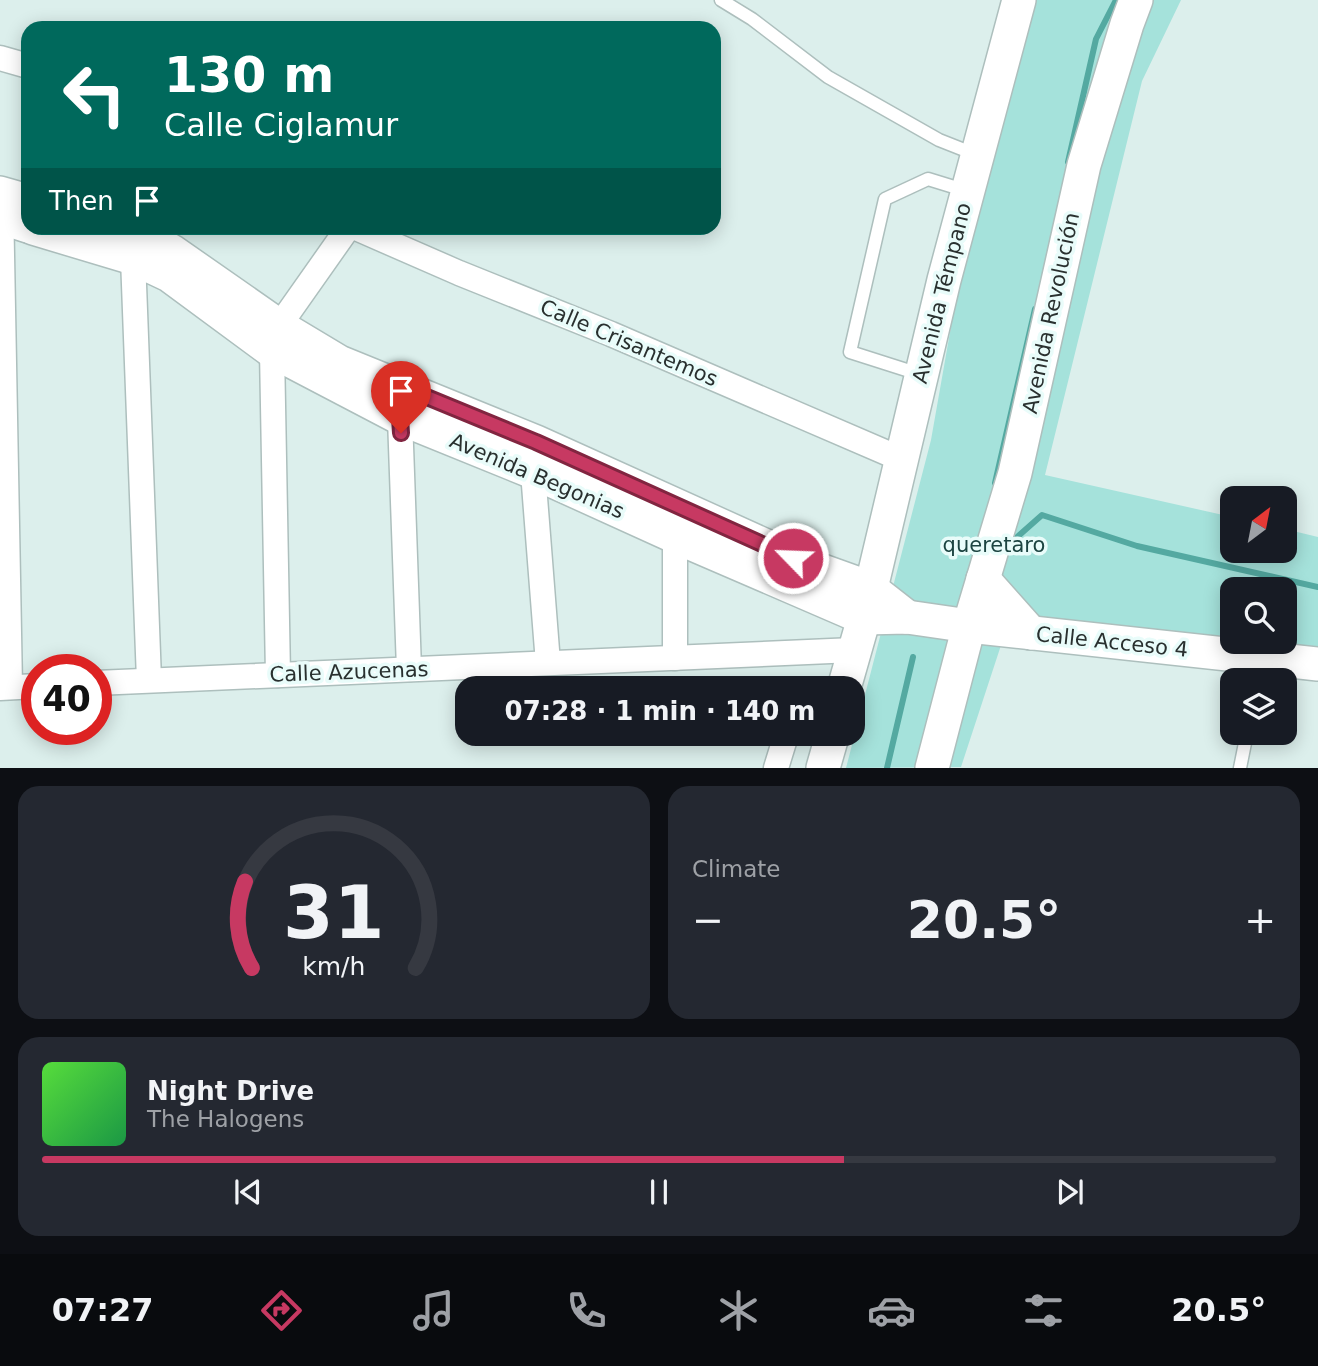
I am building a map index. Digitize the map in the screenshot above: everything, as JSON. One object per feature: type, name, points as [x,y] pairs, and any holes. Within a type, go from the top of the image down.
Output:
[{"type":"main road","name":"Avenida Témpano","points":[[847,676],[921,375],[1019,0]]},
{"type":"main road","name":"Avenida Revolución","points":[[932,768],[969,626],[1015,473],[1084,165],[1136,0]]},
{"type":"main road","points":[[6,204],[21,219]]},
{"type":"main road","name":"Avenida Begonias","points":[[96,235],[132,239],[173,252],[276,339],[339,362],[402,403],[535,457],[675,521],[817,569],[867,603]]},
{"type":"main road","points":[[983,579],[1031,633]]},
{"type":"main road","name":"Calle Acceso 4","points":[[867,603],[907,617],[969,626],[1260,664],[1318,664]]},
{"type":"main road","points":[[823,768],[829,746]]},
{"type":"street","points":[[0,58],[21,64]]},
{"type":"street","points":[[5,687],[6,204]]},
{"type":"street","points":[[278,675],[276,339],[343,235]]},
{"type":"street","name":"Calle Crisantemos","points":[[372,235],[901,459]]},
{"type":"street","points":[[132,239],[149,680]]},
{"type":"street","points":[[402,403],[409,669]]},
{"type":"street","points":[[535,457],[548,663]]},
{"type":"street","points":[[675,521],[675,658]]},
{"type":"street","name":"Calle Azucenas","points":[[112,682],[854,650]]},
{"type":"street","points":[[776,768],[783,746]]},
{"type":"lane","points":[[721,0],[752,19],[828,78],[939,140],[977,155]]},
{"type":"lane","points":[[921,375],[850,352],[885,199],[928,179],[968,191]]},
{"type":"lane","points":[[1240,768],[1245,745]]},
{"type":"green space","name":"queretaro","points":[[1031,0],[1181,0],[1142,81],[1045,475],[1220,514],[1220,564],[1297,564],[1297,532],[1318,537],[1318,666],[1006,630],[961,767],[846,768],[852,746],[865,746],[865,695],[931,440],[988,117]]},
{"type":"waterway","points":[[1068,162],[1096,39],[1116,0]]},
{"type":"waterway","points":[[995,483],[1035,309]]},
{"type":"waterway","points":[[1007,546],[1042,515],[1137,546],[1318,587]]},
{"type":"waterway","points":[[887,768],[913,657]]},
{"type":"route","points":[[401,433],[400,418],[405,388],[536,442],[793,558]]}]
